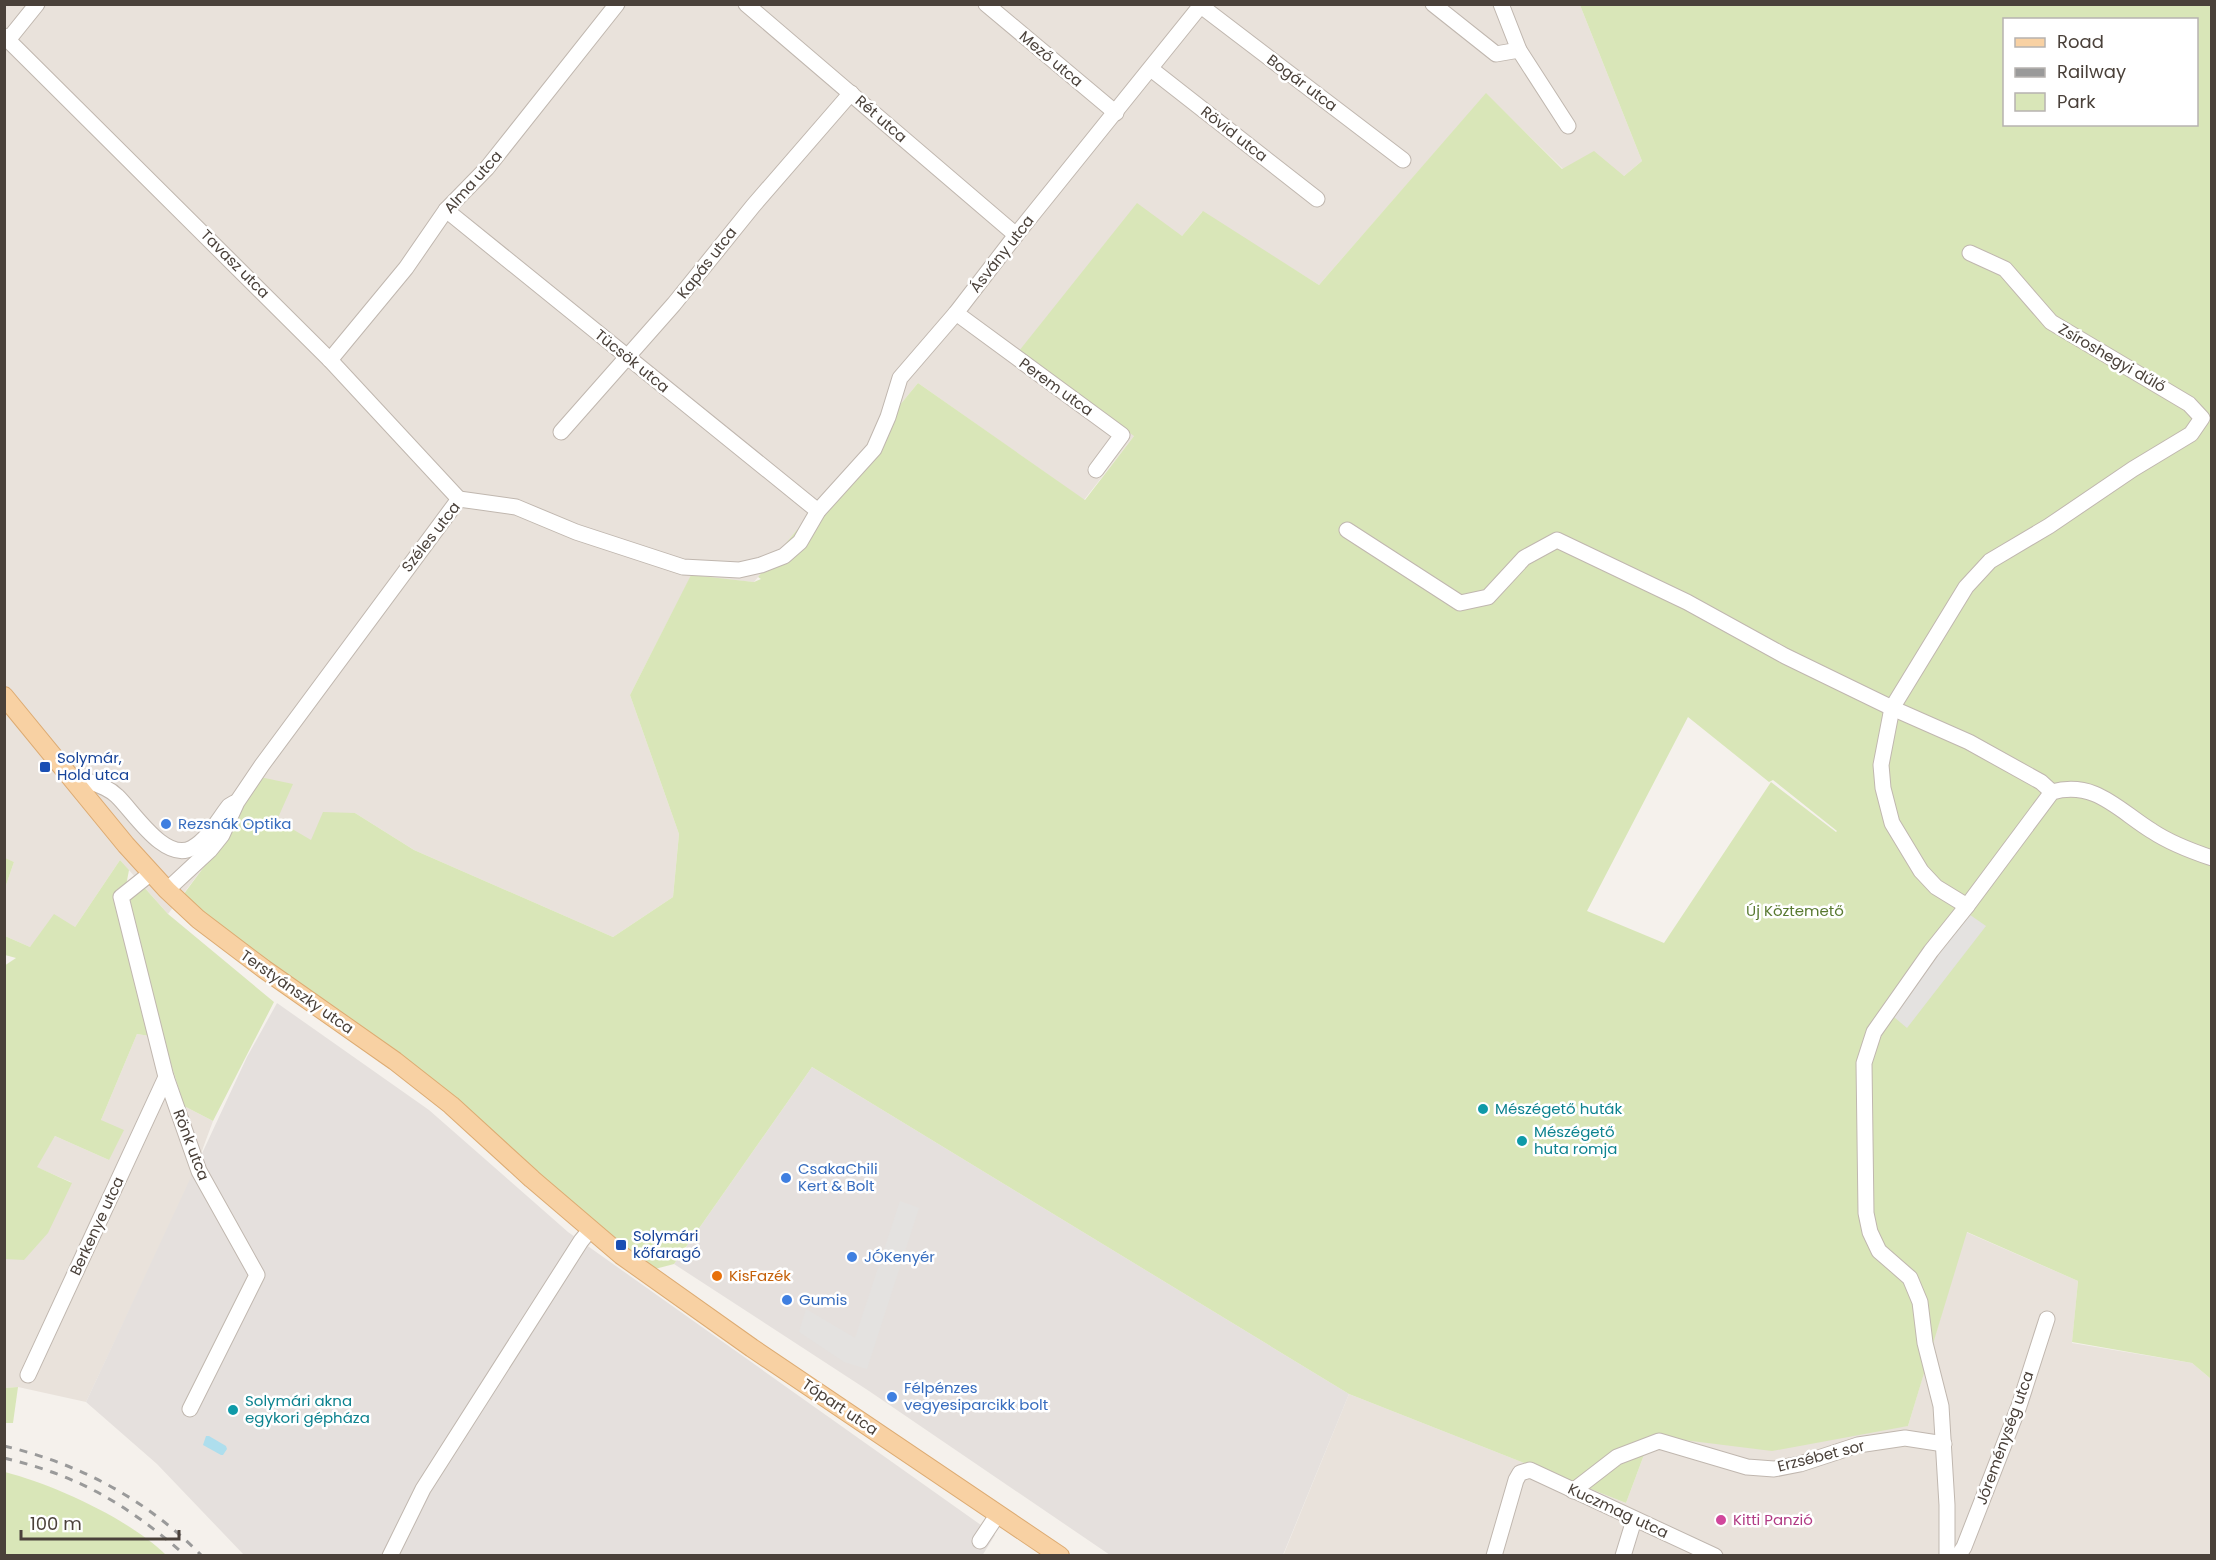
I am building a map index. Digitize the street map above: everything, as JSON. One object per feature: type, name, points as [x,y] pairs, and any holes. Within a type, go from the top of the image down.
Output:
[{"type":"main road","name":"Terstyánszky utca","points":[[7,704],[167,890],[216,933],[395,1061],[451,1105],[621,1255]]},
{"type":"main road","name":"Tópart utca","points":[[621,1255],[752,1348],[1060,1556]]},
{"type":"street","points":[[6,38],[37,4]]},
{"type":"street","name":"Alma utca","points":[[330,360],[406,268],[446,210],[487,168],[617,4]]},
{"type":"street","name":"Rét utca","points":[[746,4],[1016,235]]},
{"type":"street","name":"Mező utca","points":[[986,4],[1116,113]]},
{"type":"street","points":[[1433,4],[1496,54],[1519,50]]},
{"type":"street","points":[[1501,4],[1519,50],[1568,126]]},
{"type":"street","name":"Ásvány utca","points":[[819,511],[874,449],[888,417],[900,378],[956,313],[1202,5]]},
{"type":"street","name":"Bogár utca","points":[[1202,5],[1402,160]]},
{"type":"street","name":"Tavasz utca","points":[[6,38],[330,360],[459,499]]},
{"type":"street","name":"Rövid utca","points":[[1151,69],[1317,199]]},
{"type":"street","name":"Kapás utca","points":[[561,432],[628,358],[753,206],[851,93]]},
{"type":"street","name":"Tücsök utca","points":[[446,210],[819,511]]},
{"type":"street","name":"Zsíroshegyi dűlő","points":[[1892,708],[1966,588],[1990,561],[2049,526],[2133,469],[2191,434],[2202,418],[2189,404],[2051,322],[2005,269],[1970,253]]},
{"type":"street","name":"Perem utca","points":[[956,313],[1122,435],[1096,470]]},
{"type":"street","name":"Széles utca","points":[[167,890],[210,850],[230,821],[237,802],[348,647],[459,499],[516,507],[576,532],[683,567],[739,570],[784,556],[800,542],[819,511]]},
{"type":"street","points":[[1347,530],[1460,603],[1488,597],[1524,558],[1557,540],[1687,602],[1785,656],[1892,708],[1969,742],[2041,782],[2052,792]]},
{"type":"street","points":[[1892,708],[1881,765],[1883,788],[1892,823],[1921,871],[1936,887],[1967,906]]},
{"type":"street","points":[[79,788],[88,781],[106,787],[155,838],[170,848],[184,851],[206,836],[229,806],[237,802]]},
{"type":"street","points":[[1947,1556],[1947,1505],[1941,1406],[1930,1366],[1920,1302],[1910,1278],[1879,1251],[1870,1232],[1866,1213],[1864,1063],[1867,1049],[1878,1025],[1931,951],[2052,792],[2062,789],[2078,789],[2094,793],[2168,840],[2211,858]]},
{"type":"street","name":"Rönk utca","points":[[151,873],[121,897],[166,1077],[199,1171],[257,1275],[190,1409]]},
{"type":"street","name":"Berkenye utca","points":[[28,1375],[166,1077]]},
{"type":"street","points":[[390,1556],[423,1489],[590,1230]]},
{"type":"street","name":"Jóreménység utca","points":[[1958,1556],[1964,1548],[2019,1406],[2046,1319]]},
{"type":"street","name":"Erzsébet sor","points":[[1573,1491],[1617,1456],[1659,1441],[1747,1467],[1774,1469],[1800,1464],[1858,1445],[1905,1438],[1944,1444]]},
{"type":"street","name":"Kuczmag utca","points":[[1494,1556],[1516,1480],[1520,1473],[1530,1470],[1715,1556]]},
{"type":"street","points":[[980,1541],[998,1514]]},
{"type":"street","points":[[1623,1556],[1634,1520]]},
{"type":"shaded area","points":[[5,5],[1580,5],[1642,161],[1624,176],[1563,169],[1486,94],[1319,285],[1202,212],[1182,236],[1134,436],[1084,500],[918,383],[754,582],[691,576],[630,695],[679,834],[673,897],[613,937],[414,850],[355,813],[311,841],[277,820],[260,777],[221,844],[168,914],[120,860],[75,927],[30,947],[5,936],[5,888],[14,862],[4,858]]},
{"type":"shaded area","points":[[1963,910],[1986,926],[1907,1028],[1888,1012]]},
{"type":"shaded area","points":[[277,1003],[429,1110],[568,1232],[995,1535],[982,1556],[244,1555],[157,1464],[86,1402],[247,1057]]},
{"type":"shaded area","points":[[137,1034],[163,1038],[184,1106],[213,1121],[193,1175],[86,1402],[18,1387],[5,1388],[5,1259],[24,1259],[71,1182],[36,1167],[55,1136],[109,1160],[101,1120]]},
{"type":"shaded area","points":[[812,1067],[1349,1394],[1283,1555],[1110,1555],[869,1391],[674,1264]]},
{"type":"shaded area","points":[[900,1201],[919,1208],[867,1369],[844,1362],[799,1332],[806,1309],[855,1338]]},
{"type":"shaded area","points":[[1966,1232],[2078,1281],[2072,1343],[2192,1363],[2211,1379],[2211,1555],[1283,1556],[1349,1394],[1626,1503],[1651,1436],[1908,1426]]},
{"type":"green space","name":"Új Köztemető","points":[[1580,5],[2211,5],[2211,1379],[2192,1363],[2072,1342],[2078,1281],[1967,1232],[1908,1426],[1772,1451],[1651,1436],[1626,1503],[1349,1394],[812,1067],[674,1264],[655,1269],[289,980],[180,899],[224,840],[260,777],[293,784],[277,820],[311,840],[323,812],[355,813],[414,850],[613,937],[673,897],[679,834],[630,695],[691,575],[754,582],[761,579],[758,577],[918,383],[1085,500],[1134,436],[1019,351],[1137,203],[1182,236],[1203,211],[1319,285],[1486,93],[1562,169],[1594,151],[1624,176],[1642,161]],"holes":[[[1688,717],[1769,782],[1773,780],[1837,831],[1771,782],[1664,943],[1587,911]]]},
{"type":"green space","points":[[5,858],[14,862],[5,888]]},
{"type":"green space","points":[[120,860],[129,870],[125,891],[143,886],[168,914],[274,1002],[213,1121],[184,1106],[163,1038],[137,1034],[101,1120],[124,1130],[109,1160],[55,1136],[37,1167],[72,1183],[48,1233],[24,1260],[5,1259],[4,966],[16,958],[5,955],[5,936],[30,947],[54,914],[75,927]]},
{"type":"green space","points":[[18,1387],[13,1423],[5,1423],[5,1388]]},
{"type":"green space","points":[[5,1472],[68,1494],[112,1516],[166,1555],[5,1555]]},
{"type":"water","points":[[206,1436],[226,1446],[227,1449],[223,1455],[203,1445]]},
{"type":"railway","points":[[4,1446],[60,1463],[111,1487],[159,1518],[202,1556]]},
{"type":"railway","points":[[4,1458],[80,1483],[123,1507],[186,1556]]},
{"type":"place","name":"Solymár, Hold utca","points":[[45,767]]},
{"type":"place","name":"Rezsnák Optika","points":[[166,824]]},
{"type":"place","name":"Mészégető huták","points":[[1483,1109]]},
{"type":"place","name":"Mészégető huta romja","points":[[1522,1141]]},
{"type":"place","name":"CsakaChili Kert & Bolt","points":[[786,1178]]},
{"type":"place","name":"Solymári kőfaragó","points":[[621,1245]]},
{"type":"place","name":"JÓKenyér","points":[[852,1257]]},
{"type":"place","name":"KisFazék","points":[[717,1276]]},
{"type":"place","name":"Gumis","points":[[787,1300]]},
{"type":"place","name":"Félpénzes vegyesiparcikk bolt","points":[[892,1397]]},
{"type":"place","name":"Solymári akna egykori gépháza","points":[[233,1410]]},
{"type":"place","name":"Kitti Panzió","points":[[1721,1520]]}]
